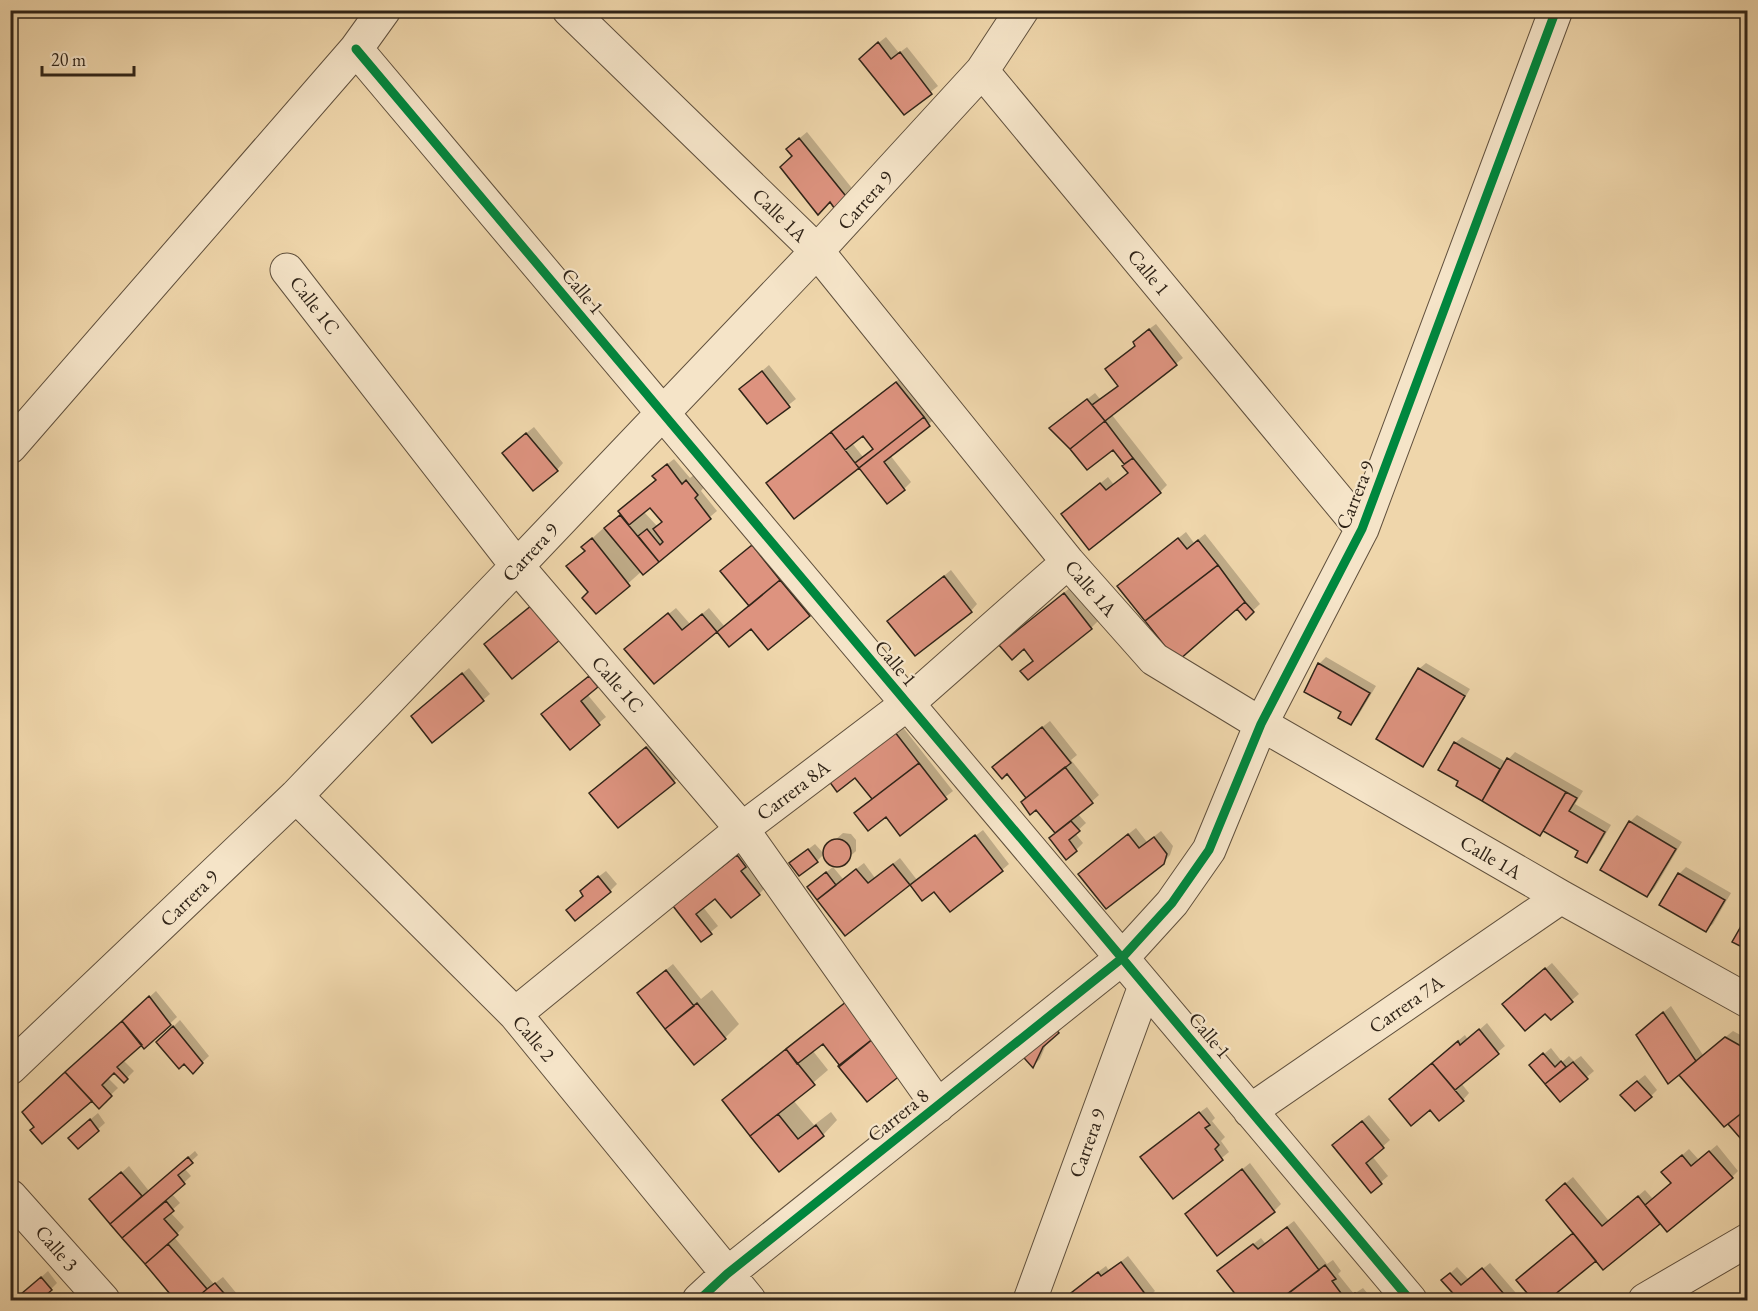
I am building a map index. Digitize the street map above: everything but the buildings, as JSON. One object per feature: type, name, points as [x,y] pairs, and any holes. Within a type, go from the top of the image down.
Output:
[{"type":"street","points":[[10,447],[356,49],[384,10]]},
{"type":"street","name":"Calle 1A","points":[[569,10],[817,251],[1068,562],[1154,659],[1261,724],[1748,1001]]},
{"type":"street","name":"Carrera 9","points":[[10,1068],[296,796],[517,566],[817,251],[982,71],[1022,10]]},
{"type":"street","name":"Carrera 9","points":[[1121,959],[1172,903],[1209,850],[1261,724],[1362,528],[1556,10]]},
{"type":"street","name":"Calle 1","points":[[356,49],[1410,1300]]},
{"type":"street","name":"Calle 1","points":[[982,71],[1362,528]]},
{"type":"street","name":"Calle 1C","points":[[288,270],[517,566],[742,829],[938,1106]]},
{"type":"street","name":"Carrera 8A","points":[[514,1014],[742,829],[907,704],[1068,562]]},
{"type":"street","name":"Calle 2","points":[[296,796],[514,1014],[749,1300]]},
{"type":"street","name":"Carrera 7A","points":[[1250,1111],[1562,897]]},
{"type":"street","name":"Carrera 8","points":[[699,1300],[728,1274],[1121,959]]},
{"type":"street","name":"Carrera 9","points":[[1030,1300],[1144,986]]},
{"type":"street","name":"Calle 3","points":[[10,1196],[103,1300]]},
{"type":"street","points":[[1645,1300],[1748,1240]]},
{"type":"cycle path","points":[[699,1300],[727,1274],[1121,959],[1172,903],[1209,850],[1261,724],[1362,529],[1556,10]]},
{"type":"cycle path","points":[[356,49],[1410,1300]]}]
